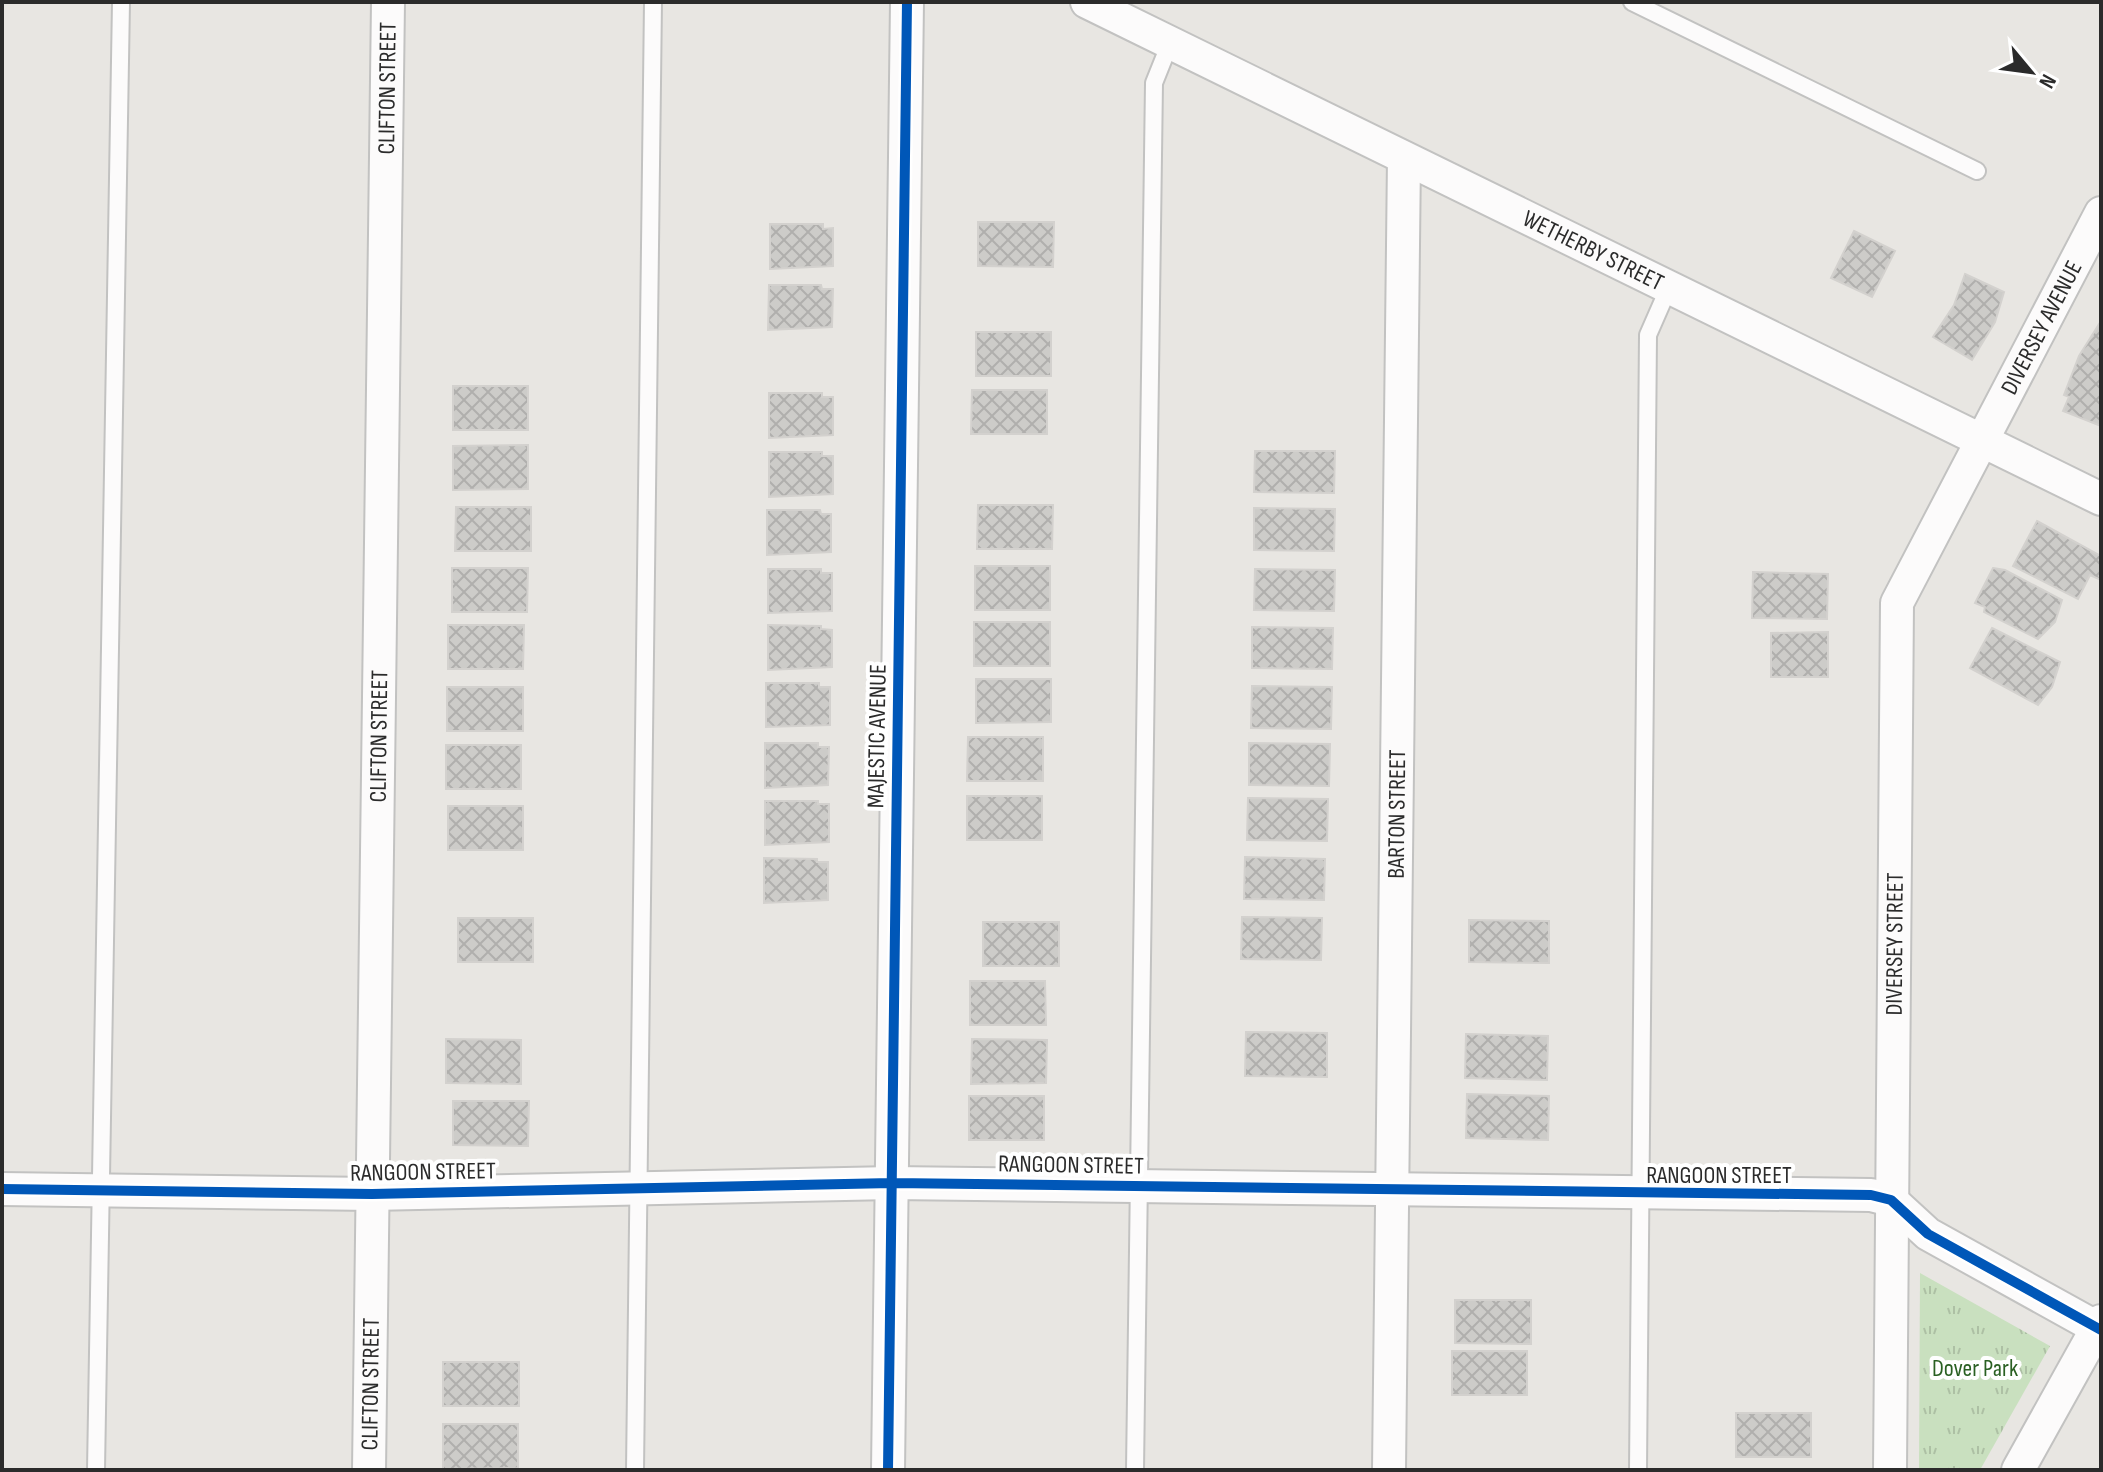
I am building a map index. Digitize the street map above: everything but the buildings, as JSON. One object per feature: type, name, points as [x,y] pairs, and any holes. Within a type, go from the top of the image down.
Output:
[{"type":"street","name":"CLIFTON STREET","points":[[369,1470],[388,2]]},
{"type":"street","name":"MAJESTIC AVENUE","points":[[888,1470],[907,2]]},
{"type":"street","name":"WETHERBY STREET","points":[[1087,2],[2101,499]]},
{"type":"street","name":"BARTON STREET","points":[[1389,1470],[1404,158]]},
{"type":"street","name":"DIVERSEY AVENUE","points":[[1982,441],[2100,217]]},
{"type":"street","name":"DIVERSEY STREET","points":[[1890,1470],[1897,603],[1982,441]]},
{"type":"street","name":"RANGOON STREET","points":[[2,1189],[372,1194],[892,1183],[1638,1195],[1871,1195],[1891,1200]]},
{"type":"street","points":[[1891,1200],[1928,1234],[2100,1327],[2018,1470]]},
{"type":"lane","points":[[96,1470],[121,2]]},
{"type":"lane","points":[[635,1470],[653,2]]},
{"type":"lane","points":[[1632,2],[1977,171]]},
{"type":"lane","points":[[1135,1470],[1154,83],[1170,43]]},
{"type":"lane","points":[[1638,1470],[1638,1195],[1648,335],[1669,287]]},
{"type":"green space","name":"Dover Park","points":[[1920,1273],[2050,1346],[1980,1470],[1919,1470]]},
{"type":"cycle path","points":[[888,1470],[907,2]]},
{"type":"cycle path","points":[[2,1189],[372,1194],[892,1183],[1871,1195],[1891,1200],[1928,1234],[2101,1330]]}]
